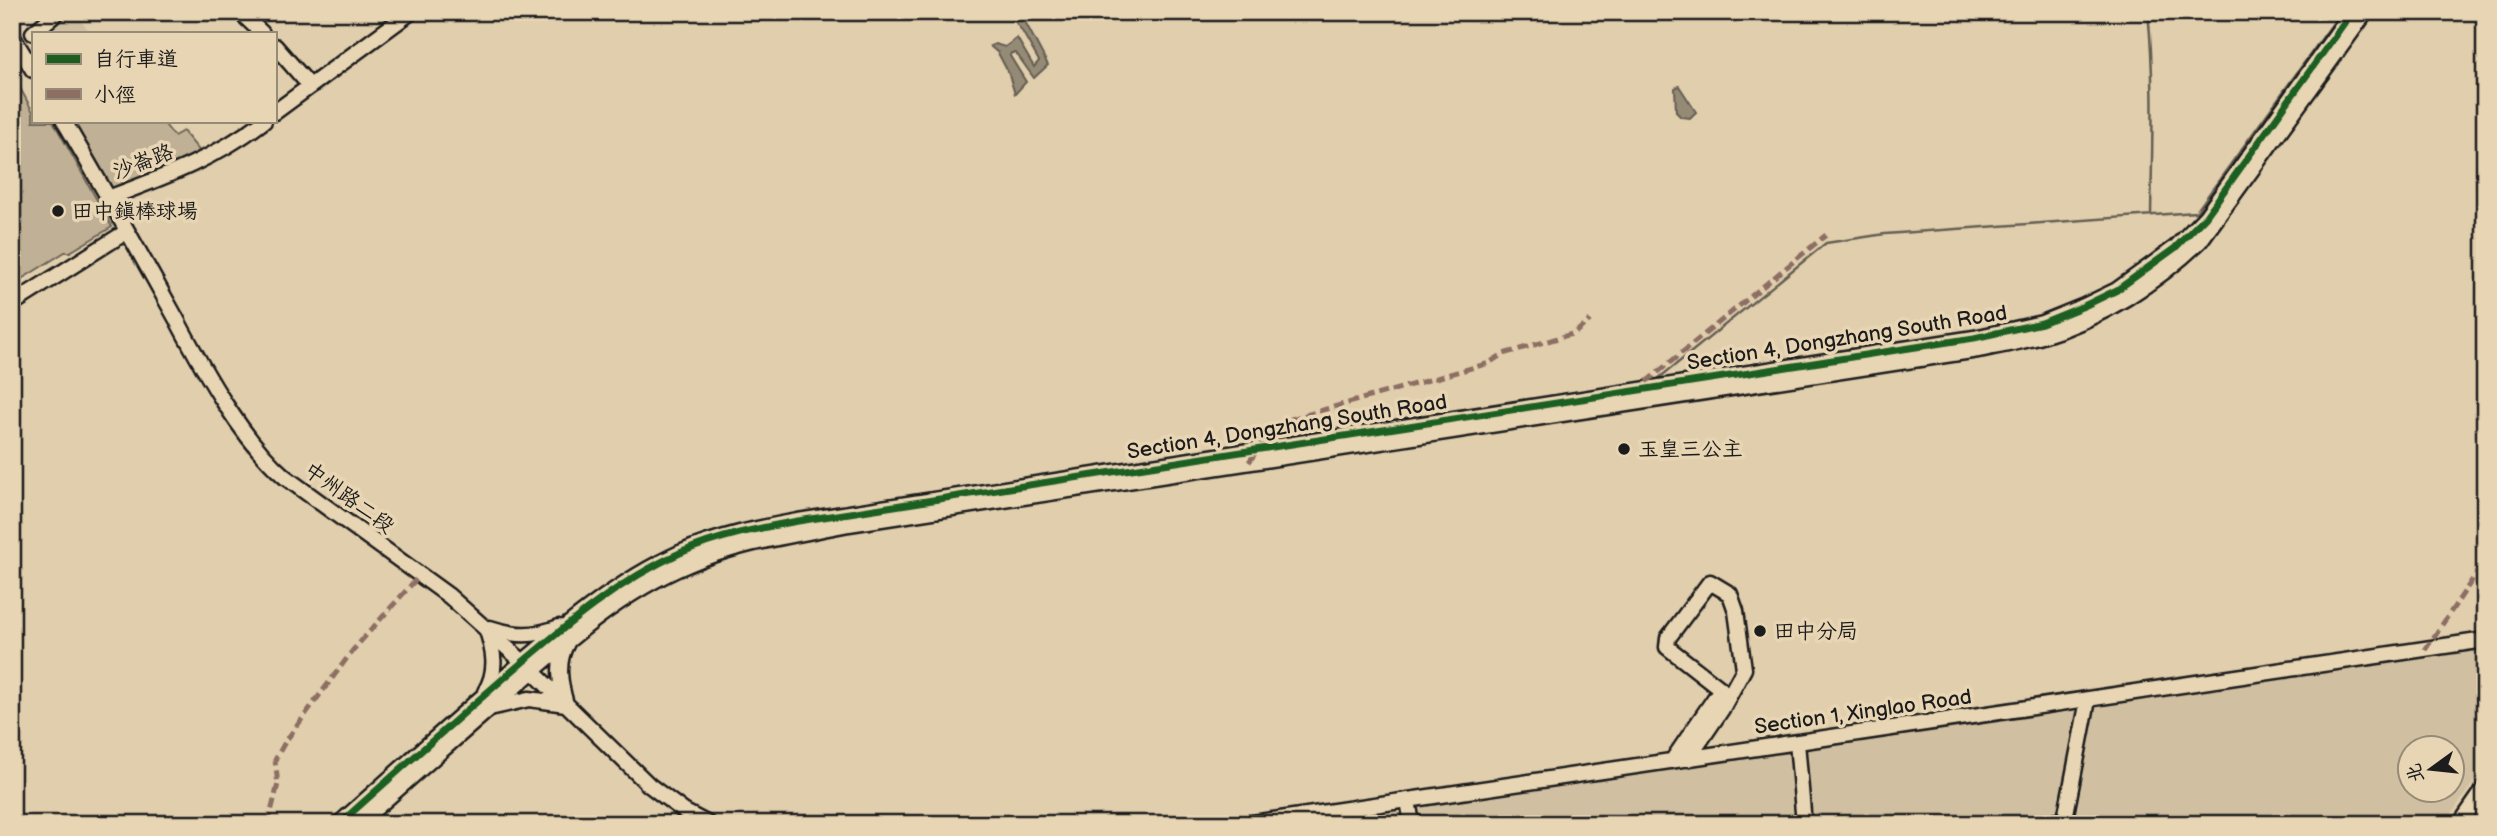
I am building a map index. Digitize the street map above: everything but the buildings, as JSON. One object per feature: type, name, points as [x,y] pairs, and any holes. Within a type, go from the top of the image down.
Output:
[{"type":"street","points":[[34,32],[58,12]]},
{"type":"street","points":[[240,12],[261,32]]},
{"type":"street","points":[[276,112],[411,12]]},
{"type":"street","name":"Section 4, Dongzhang South Road","points":[[339,824],[486,703],[621,585],[682,552],[719,539],[760,528],[1975,338],[2042,323],[2117,290],[2175,248],[2197,227],[2352,12]]},
{"type":"street","name":"Section 4, Dongzhang South Road","points":[[568,631],[687,564],[762,541],[876,520],[1978,350],[2042,336],[2089,317],[2128,297],[2164,272],[2200,241],[2366,12]]},
{"type":"street","points":[[32,33],[15,41],[32,68]]},
{"type":"street","points":[[276,47],[310,86]]},
{"type":"street","name":"中州路二段","points":[[65,122],[187,341],[265,460],[449,596],[485,627],[649,785],[685,812],[708,824]]},
{"type":"street","name":"沙崙路","points":[[108,198],[207,159],[263,122]]},
{"type":"street","points":[[12,304],[127,232]]},
{"type":"street","points":[[1672,761],[1721,689],[1667,647],[1668,638],[1710,582],[1730,594],[1737,611],[1744,668],[1722,709],[1688,759]]},
{"type":"street","points":[[485,627],[512,635],[568,631],[560,661],[566,704],[528,699],[486,703],[494,663],[493,649],[485,627]]},
{"type":"street","name":"Section 1, Xinglao Road","points":[[1246,824],[2485,640]]},
{"type":"street","points":[[2036,824],[2065,822],[2088,700]]},
{"type":"street","name":"Section 4, Dongzhang South Road","points":[[358,824],[486,703]]},
{"type":"street","points":[[1797,742],[1804,824]]},
{"type":"street","points":[[2460,824],[2485,788]]},
{"type":"street","points":[[1408,800],[1412,824]]},
{"type":"shaded area","points":[[68,12],[73,12],[90,32],[46,32]]},
{"type":"shaded area","points":[[1008,12],[1020,12],[1048,65],[1034,78],[1016,53],[1011,53],[1010,56],[1026,82],[1015,94],[1008,72],[998,53],[990,46],[995,44],[1005,47],[1017,38],[1034,67],[1039,61]]},
{"type":"shaded area","name":"田中鎮棒球場","points":[[12,73],[32,110],[32,122],[54,122],[112,227],[12,285]]},
{"type":"shaded area","points":[[1679,86],[1696,112],[1690,118],[1681,117],[1676,112],[1675,88]]},
{"type":"shaded area","points":[[70,122],[163,122],[174,136],[183,131],[203,155],[113,191]]},
{"type":"shaded area","points":[[2485,649],[2485,766],[2466,793],[2466,734],[2396,734],[2396,804],[2458,804],[2444,824],[1280,824]]},
{"type":"waterway","points":[[2148,12],[2152,88],[2151,215]]},
{"type":"waterway","points":[[1653,383],[1826,243],[1885,234],[2196,212],[2341,12]]},
{"type":"marked path","points":[[1646,382],[1826,235]]},
{"type":"marked path","points":[[1249,462],[1284,421],[1489,363],[1503,354],[1575,333],[1590,320]]},
{"type":"marked path","points":[[2425,650],[2485,561]]},
{"type":"marked path","points":[[268,824],[278,784],[275,760],[285,742],[353,650],[419,576]]},
{"type":"cycle path","points":[[339,824],[511,672],[591,606],[680,553],[724,537],[798,521],[1974,338],[2042,323],[2117,290],[2175,248],[2206,216],[2352,12]]},
{"type":"place","name":"田中鎮棒球場","points":[[58,211]]},
{"type":"place","name":"玉皇三公主","points":[[1624,449]]},
{"type":"place","name":"田中分局","points":[[1760,631]]}]
